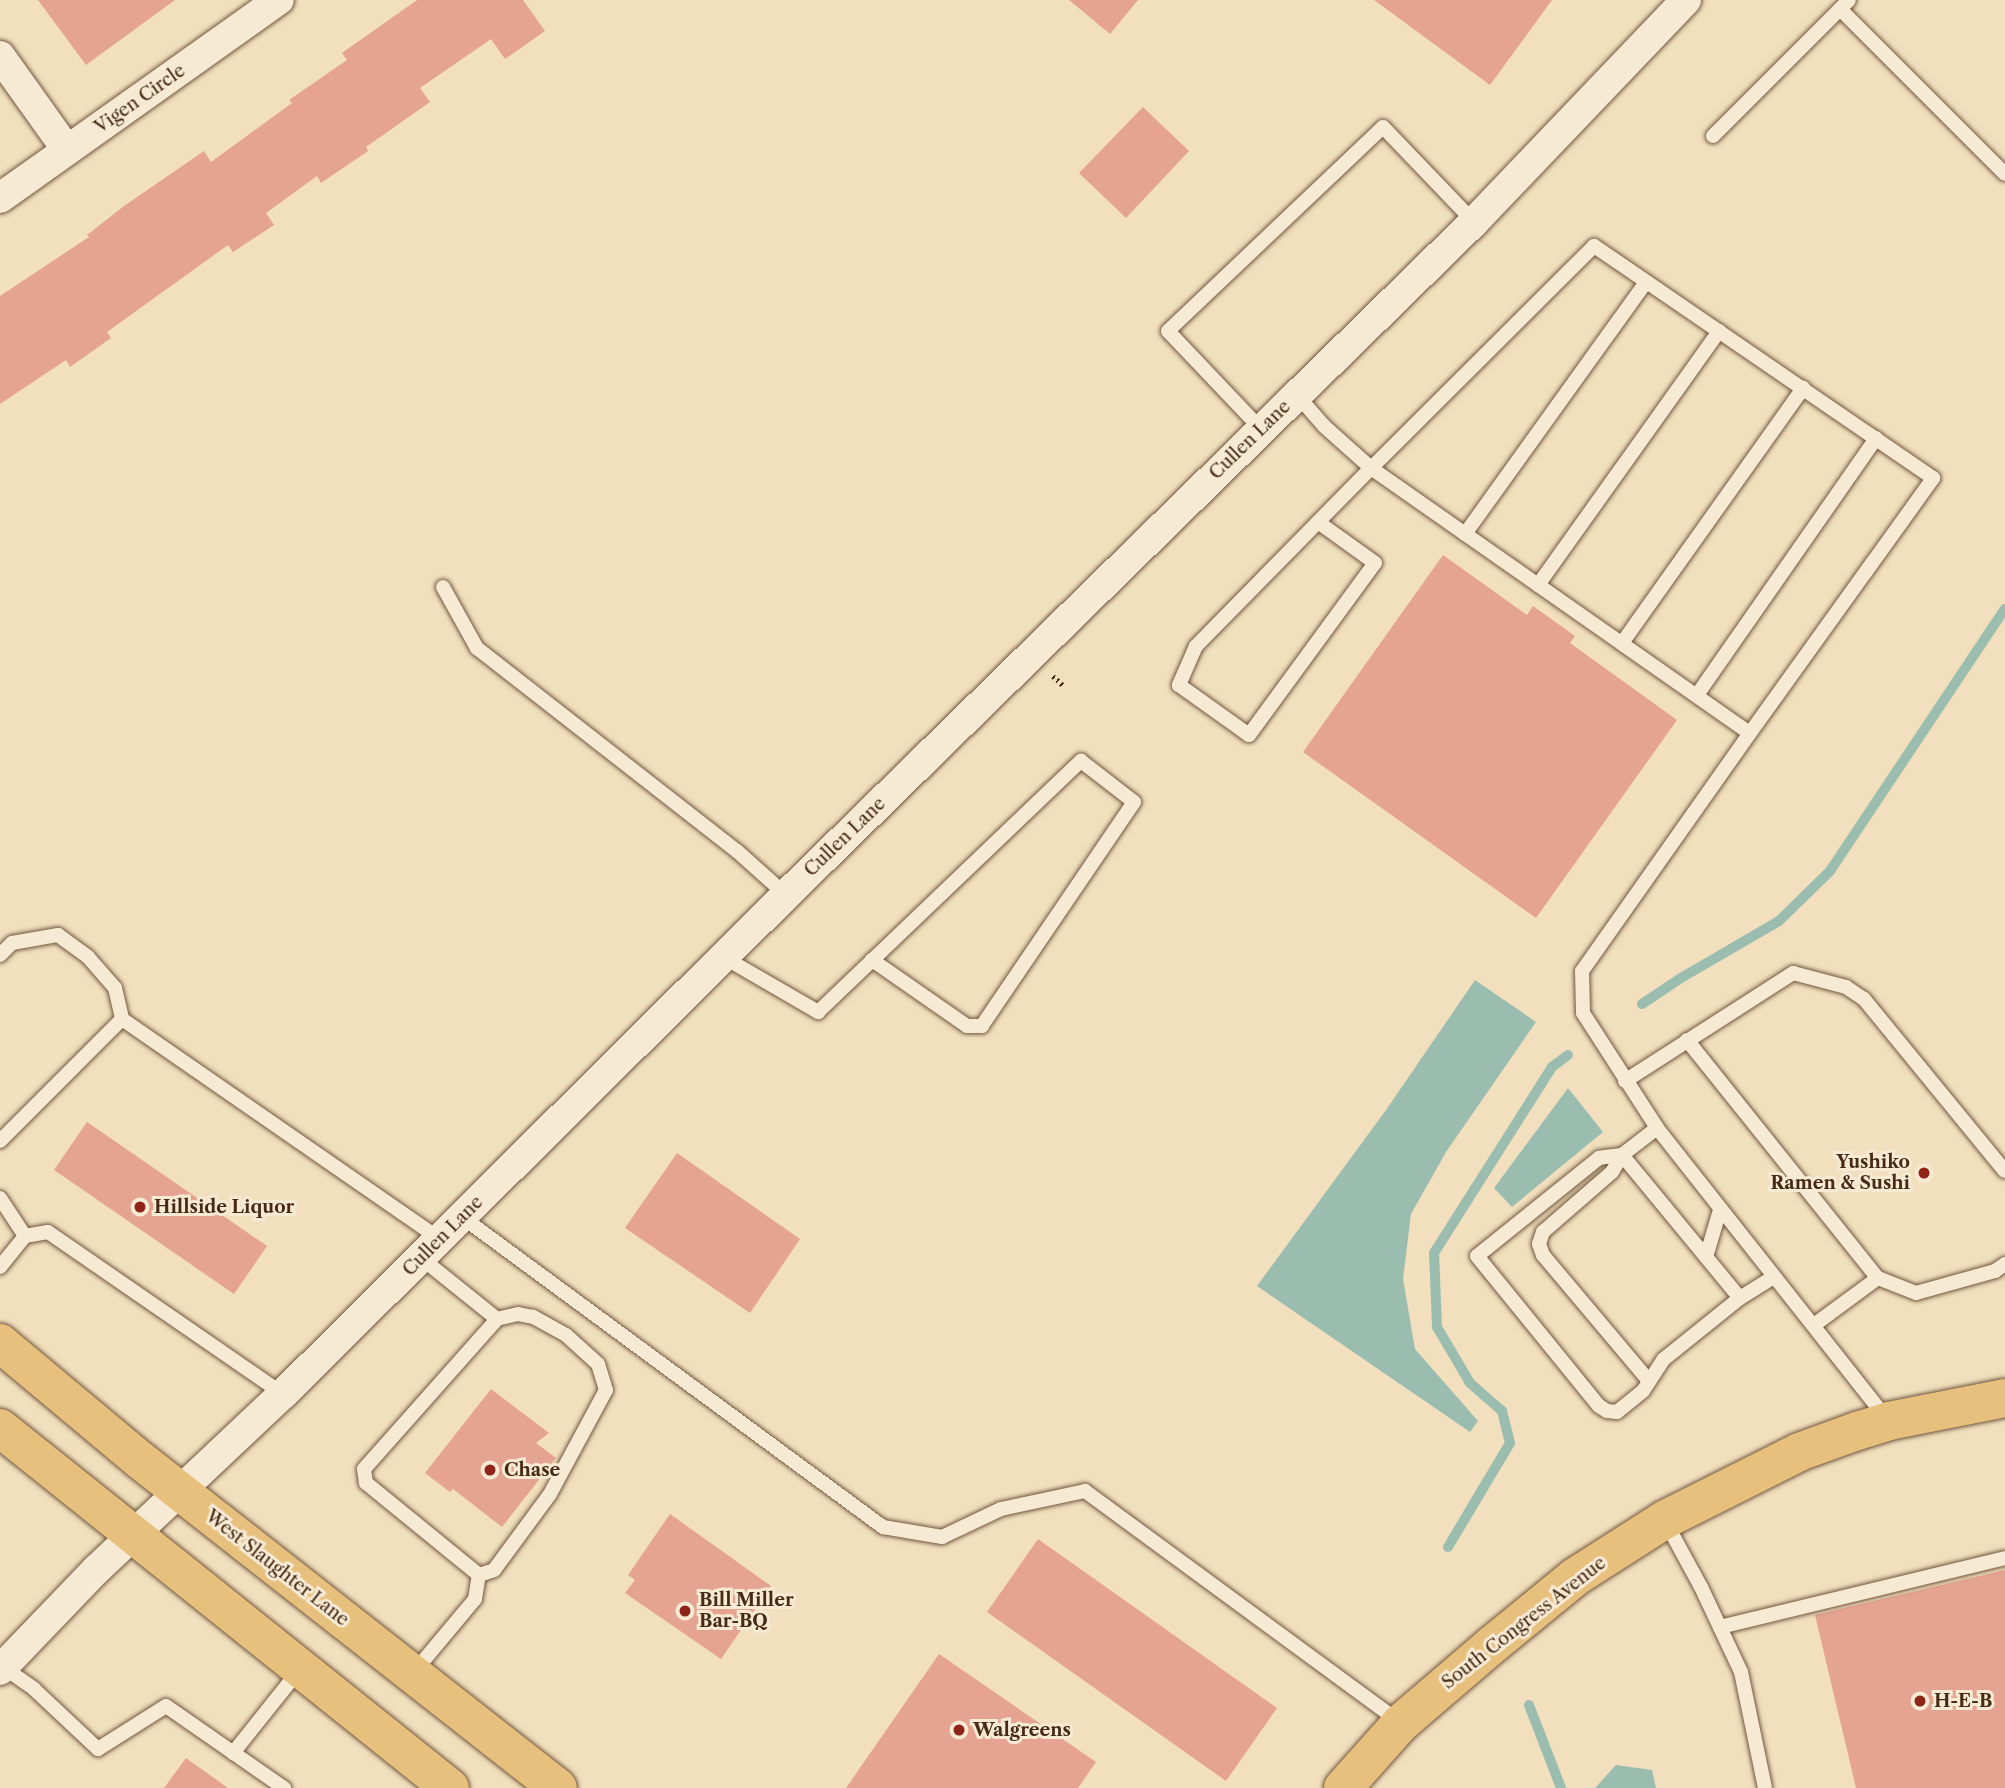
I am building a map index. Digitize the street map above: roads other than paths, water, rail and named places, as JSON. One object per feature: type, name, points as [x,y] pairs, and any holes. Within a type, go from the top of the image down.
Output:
[{"type":"main road","name":"West Slaughter Lane","points":[[0,1343],[180,1492],[558,1788]]},
{"type":"main road","name":"South Congress Avenue","points":[[1343,1788],[1401,1723],[1575,1577],[1664,1520],[1800,1452],[1889,1421],[2005,1398]]},
{"type":"main road","points":[[0,1429],[450,1788]]},
{"type":"street","name":"Vigen Circle","points":[[0,198],[279,0]]},
{"type":"street","name":"Cullen Lane","points":[[1,1669],[132,1536],[284,1394],[786,895],[1474,222],[1686,0]]},
{"type":"street","points":[[0,56],[68,150]]},
{"type":"lane","points":[[1713,136],[1845,5],[2005,174]]},
{"type":"lane","points":[[1261,429],[1168,331],[1383,127],[1474,222]]},
{"type":"lane","points":[[1318,522],[1375,563],[1249,735],[1179,685],[1196,646],[1371,468],[1594,246],[1933,478],[1582,971],[1583,1013],[1657,1128],[1889,1421]]},
{"type":"lane","points":[[1465,534],[1646,282]]},
{"type":"lane","points":[[1538,584],[1719,331]]},
{"type":"lane","points":[[1622,643],[1803,388]]},
{"type":"lane","points":[[1297,395],[1324,426],[1371,468],[1750,733]]},
{"type":"lane","points":[[1697,695],[1876,438]]},
{"type":"lane","points":[[443,587],[477,648],[726,842],[786,895]]},
{"type":"lane","points":[[725,958],[818,1012],[872,960],[1081,761],[1134,802],[982,1026],[967,1026],[872,960]]},
{"type":"lane","points":[[0,955],[12,943],[58,935],[88,957],[115,988],[122,1019],[430,1248],[496,1319]]},
{"type":"lane","points":[[1625,1081],[1793,973],[1846,987],[1864,999],[2005,1171]]},
{"type":"lane","points":[[0,1141],[122,1019]]},
{"type":"lane","points":[[1688,1040],[1878,1278],[1916,1293],[1995,1271],[2005,1264]]},
{"type":"lane","points":[[1649,1381],[1543,1255],[1539,1244],[1543,1232],[1612,1172],[1622,1155],[1657,1128]]},
{"type":"lane","points":[[1622,1155],[1741,1298]]},
{"type":"lane","points":[[1622,1155],[1600,1157],[1477,1256],[1600,1406],[1607,1411],[1617,1412],[1643,1391],[1664,1359],[1741,1298],[1774,1277]]},
{"type":"lane","points":[[0,1198],[25,1236]]},
{"type":"lane","points":[[1706,1257],[1720,1210]]},
{"type":"lane","points":[[462,1217],[883,1527],[943,1537],[1001,1509],[1085,1491],[1401,1723]]},
{"type":"lane","points":[[0,1267],[25,1236],[48,1232],[284,1394]]},
{"type":"lane","points":[[1814,1325],[1878,1278]]},
{"type":"lane","points":[[518,1314],[533,1317],[566,1335],[598,1364],[606,1390],[550,1494],[494,1570],[478,1576],[366,1483],[364,1469],[496,1319],[518,1314]]},
{"type":"lane","points":[[1664,1520],[1741,1672],[1765,1788]]},
{"type":"lane","points":[[1720,1627],[2005,1558]]},
{"type":"lane","points":[[413,1674],[475,1599],[478,1576]]},
{"type":"lane","points":[[1,1669],[34,1689],[98,1749],[166,1706],[284,1788]]},
{"type":"lane","points":[[233,1753],[300,1669]]},
{"type":"waterway","points":[[1642,1004],[1779,921],[1830,871],[2005,609]]},
{"type":"waterway","points":[[1448,1547],[1510,1443],[1502,1411],[1470,1383],[1437,1327],[1434,1253],[1552,1067],[1568,1055]]},
{"type":"waterway","points":[[1529,1705],[1561,1788]]},
{"type":"place","name":"Yushiko Ramen & Sushi","points":[[1924,1173]]},
{"type":"place","name":"Hillside Liquor","points":[[140,1207]]},
{"type":"place","name":"Chase","points":[[490,1470]]},
{"type":"place","name":"Bill Miller Bar-BQ","points":[[685,1611]]},
{"type":"place","name":"H-E-B","points":[[1920,1701]]},
{"type":"place","name":"Walgreens","points":[[959,1730]]}]
